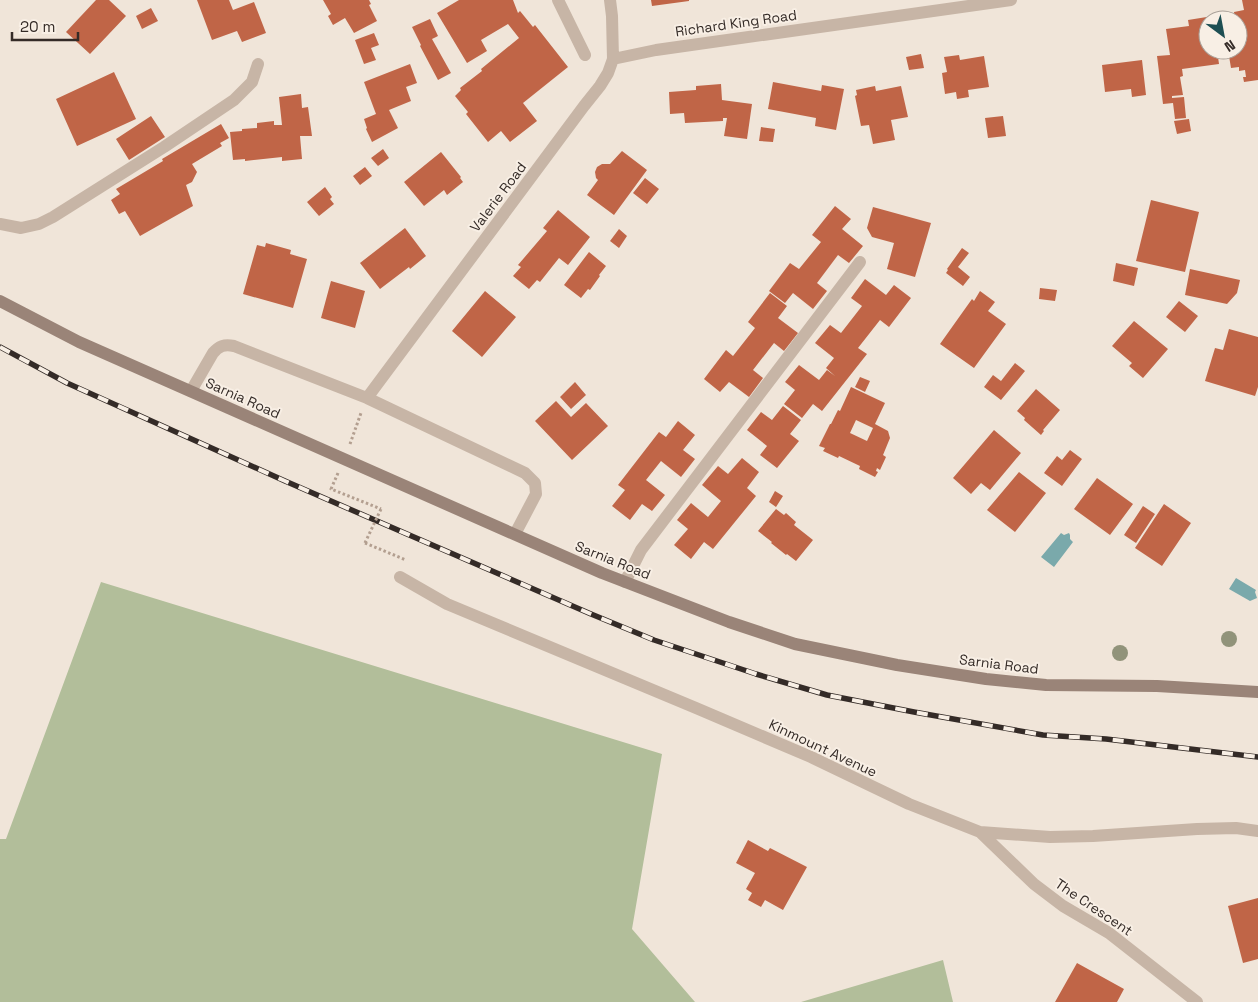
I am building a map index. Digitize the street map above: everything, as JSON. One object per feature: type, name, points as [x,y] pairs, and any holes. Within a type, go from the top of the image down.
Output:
[{"type":"main road","name":"Sarnia Road","points":[[0,301],[79,342],[624,582],[729,622],[795,644],[906,667],[986,679],[1046,685],[1157,686],[1258,692]]},
{"type":"street","points":[[558,0],[585,55]]},
{"type":"street","name":"Valerie Road","points":[[367,398],[608,73],[614,58],[610,0]]},
{"type":"street","name":"Richard King Road","points":[[614,58],[656,50],[1011,0]]},
{"type":"street","points":[[0,224],[21,228],[38,224],[53,216],[164,147],[234,100],[252,82],[258,64]]},
{"type":"street","points":[[624,582],[641,550],[860,262]]},
{"type":"street","points":[[191,391],[213,353],[217,348],[227,345],[234,346],[367,398],[525,473],[534,483],[536,494],[515,534]]},
{"type":"street","name":"Kinmount Avenue","points":[[400,577],[447,604],[811,757],[909,804],[980,832],[1059,837],[1196,829],[1236,828],[1258,831]]},
{"type":"street","name":"The Crescent","points":[[980,832],[1034,884],[1063,906],[1109,933],[1197,1002]]},
{"type":"path","points":[[351,440],[367,398]]},
{"type":"path","points":[[331,488],[381,509],[365,543],[406,560]]},
{"type":"green space","points":[[101,582],[662,754],[632,929],[695,1002],[0,1002],[0,839],[6,839]]},
{"type":"green space","points":[[943,960],[953,1002],[801,1002]]},
{"type":"water","points":[[1061,533],[1064,535],[1069,533],[1070,539],[1073,542],[1054,567],[1041,557]]},
{"type":"water","points":[[1236,578],[1256,590],[1257,598],[1250,601],[1229,589]]},
{"type":"building","points":[[96,0],[109,0],[126,16],[90,54],[66,32]]},
{"type":"building","points":[[197,0],[229,0],[233,10],[254,2],[266,33],[242,42],[237,31],[212,40]]},
{"type":"building","points":[[323,0],[369,0],[371,4],[369,5],[377,21],[354,33],[345,18],[333,25],[328,16],[331,14]]},
{"type":"building","points":[[459,0],[513,0],[518,13],[520,11],[533,27],[535,25],[568,67],[523,103],[537,121],[510,142],[501,131],[488,142],[466,114],[468,112],[455,96],[461,90],[460,88],[519,38],[508,24],[481,40],[487,51],[467,63],[437,13]]},
{"type":"building","points":[[651,0],[689,0],[689,1],[652,6]]},
{"type":"building","points":[[1242,0],[1258,0],[1258,80],[1244,82],[1243,77],[1246,77],[1245,70],[1239,71],[1239,67],[1231,68],[1230,60],[1248,60],[1248,10],[1244,10]]},
{"type":"building","points":[[151,8],[158,21],[142,29],[136,16]]},
{"type":"building","points":[[1198,18],[1198,60],[1218,60],[1219,64],[1182,69],[1183,76],[1180,77],[1183,95],[1172,96],[1172,98],[1184,97],[1186,118],[1175,119],[1173,103],[1163,104],[1157,56],[1170,55],[1166,29],[1189,26],[1188,20]]},
{"type":"building","points":[[430,19],[438,36],[432,39],[451,73],[438,80],[412,27]]},
{"type":"building","points":[[374,33],[379,45],[371,48],[376,60],[364,64],[355,40]]},
{"type":"building","points":[[921,54],[924,68],[909,70],[906,57]]},
{"type":"building","points":[[959,55],[960,60],[984,56],[989,87],[968,90],[969,97],[957,99],[956,92],[945,94],[942,73],[947,72],[944,57]]},
{"type":"building","points":[[1142,60],[1146,95],[1132,97],[1131,89],[1105,92],[1102,65]]},
{"type":"building","points":[[410,64],[417,83],[406,87],[411,101],[389,110],[398,128],[372,142],[364,119],[376,114],[364,82]]},
{"type":"building","points":[[114,72],[136,119],[77,146],[56,99]]},
{"type":"building","points":[[773,82],[821,91],[822,85],[844,89],[836,130],[815,126],[816,118],[768,109]]},
{"type":"building","points":[[721,84],[722,100],[752,104],[747,139],[724,136],[727,118],[723,118],[723,121],[685,123],[684,113],[670,114],[669,92],[696,90],[696,86]]},
{"type":"building","points":[[875,86],[876,91],[901,86],[908,117],[891,120],[895,140],[873,144],[869,125],[861,126],[855,96],[857,95],[856,90]]},
{"type":"building","points":[[301,94],[302,108],[308,107],[312,136],[300,136],[302,159],[282,161],[282,157],[245,161],[245,159],[233,160],[230,132],[257,128],[257,123],[274,121],[274,125],[282,125],[279,97]]},
{"type":"building","points":[[151,116],[165,137],[129,160],[116,139]]},
{"type":"building","points":[[1003,116],[1006,136],[988,138],[985,118]]},
{"type":"building","points":[[1189,119],[1191,131],[1177,134],[1174,121]]},
{"type":"building","points":[[221,124],[229,138],[220,143],[222,146],[192,164],[197,172],[192,182],[186,185],[193,206],[140,236],[125,211],[119,214],[111,200],[120,194],[116,189]]},
{"type":"building","points":[[761,127],[775,129],[773,142],[759,141]]},
{"type":"building","points":[[383,149],[389,158],[378,166],[371,158]]},
{"type":"building","points":[[622,151],[647,170],[614,215],[587,195],[598,180],[595,172],[597,167],[602,164],[610,164]]},
{"type":"building","points":[[441,152],[463,182],[447,195],[444,190],[424,206],[404,182]]},
{"type":"building","points":[[365,167],[372,176],[360,185],[353,176]]},
{"type":"building","points":[[645,178],[659,189],[647,204],[633,193]]},
{"type":"building","points":[[325,187],[332,197],[330,199],[334,204],[319,216],[307,202]]},
{"type":"building","points":[[1151,200],[1199,212],[1185,272],[1136,261]]},
{"type":"building","points":[[835,206],[851,219],[842,229],[863,246],[849,263],[838,255],[817,283],[827,291],[813,309],[793,293],[785,303],[769,291],[790,263],[799,269],[821,242],[812,235]]},
{"type":"building","points":[[873,207],[931,223],[915,277],[887,269],[894,243],[872,237],[867,228]]},
{"type":"building","points":[[558,210],[590,237],[568,265],[559,258],[540,282],[537,280],[529,289],[513,276],[521,267],[518,265],[547,231],[543,228]]},
{"type":"building","points":[[405,228],[426,256],[380,289],[360,263]]},
{"type":"building","points":[[619,229],[627,236],[619,248],[610,241]]},
{"type":"building","points":[[266,243],[291,250],[290,254],[307,259],[293,308],[243,294],[257,245],[265,247]]},
{"type":"building","points":[[962,248],[969,253],[958,267],[970,277],[963,286],[946,273]]},
{"type":"building","points":[[589,252],[606,266],[590,290],[588,289],[581,298],[564,285]]},
{"type":"building","points":[[1116,263],[1138,268],[1134,286],[1113,281]]},
{"type":"building","points":[[1190,269],[1240,280],[1237,293],[1227,304],[1185,295]]},
{"type":"building","points":[[865,279],[886,295],[894,285],[911,298],[889,327],[880,320],[858,348],[867,354],[822,411],[813,404],[802,418],[784,404],[795,390],[785,382],[799,365],[819,380],[827,370],[835,376],[826,368],[834,358],[815,343],[830,325],[841,333],[862,306],[851,298]]},
{"type":"building","points":[[331,281],[365,291],[355,328],[321,318]]},
{"type":"building","points":[[1040,288],[1057,290],[1055,301],[1039,299]]},
{"type":"building","points":[[485,291],[516,317],[482,357],[452,331]]},
{"type":"building","points":[[980,291],[995,302],[988,311],[1006,324],[974,368],[940,344],[972,299],[974,301]]},
{"type":"building","points":[[770,293],[787,306],[778,318],[798,333],[784,351],[774,343],[753,370],[763,378],[749,397],[729,382],[720,392],[704,379],[726,350],[733,356],[755,328],[748,322]]},
{"type":"building","points":[[1179,301],[1198,316],[1185,332],[1166,317]]},
{"type":"building","points":[[1134,321],[1168,349],[1143,378],[1129,366],[1132,363],[1112,346]]},
{"type":"building","points":[[1229,329],[1258,337],[1258,387],[1255,396],[1205,381],[1215,348],[1223,350]]},
{"type":"building","points":[[1015,363],[1025,371],[1001,400],[984,387],[993,375],[1001,381]]},
{"type":"building","points":[[860,377],[870,381],[865,392],[855,387]]},
{"type":"building","points":[[575,382],[586,395],[571,409],[560,397]]},
{"type":"building","points":[[851,387],[885,403],[875,424],[888,431],[890,438],[883,455],[886,457],[880,470],[877,468],[876,471],[878,472],[875,477],[859,469],[860,466],[823,451],[825,448],[819,446],[838,410],[840,411]],"holes":[[[856,420],[873,428],[867,441],[850,433]]]},
{"type":"building","points":[[1036,389],[1060,410],[1041,435],[1017,411]]},
{"type":"building","points":[[556,401],[571,417],[586,403],[608,426],[572,460],[535,421]]},
{"type":"building","points":[[783,406],[801,420],[790,434],[799,441],[777,468],[760,455],[767,446],[747,430],[761,412],[772,420]]},
{"type":"building","points":[[678,421],[695,435],[683,450],[695,459],[681,477],[661,461],[646,480],[665,495],[652,511],[642,504],[630,520],[612,506],[625,490],[618,485],[659,432],[666,437]]},
{"type":"building","points":[[994,430],[1021,453],[990,490],[981,483],[971,494],[953,478]]},
{"type":"building","points":[[1070,450],[1082,459],[1062,486],[1044,473],[1057,456],[1062,460]]},
{"type":"building","points":[[742,458],[759,472],[747,488],[756,496],[713,549],[704,542],[691,559],[674,545],[688,529],[677,520],[691,503],[708,517],[721,501],[702,485],[718,466],[728,474]]},
{"type":"building","points":[[1019,472],[1046,493],[1015,532],[987,510]]},
{"type":"building","points":[[1097,478],[1133,504],[1110,535],[1074,509]]},
{"type":"building","points":[[775,491],[783,496],[776,507],[769,502]]},
{"type":"building","points":[[1164,504],[1191,523],[1162,566],[1135,548]]},
{"type":"building","points":[[1143,506],[1155,514],[1136,543],[1124,535]]},
{"type":"building","points":[[776,509],[784,515],[786,513],[796,522],[794,525],[813,540],[796,561],[758,531]]},
{"type":"building","points":[[748,840],[768,851],[770,848],[807,867],[783,910],[765,900],[761,907],[748,900],[752,893],[746,889],[755,873],[736,863]]},
{"type":"building","points":[[1258,898],[1258,959],[1243,963],[1228,906]]},
{"type":"building","points":[[1077,963],[1124,989],[1117,1002],[1055,1002]]},
{"type":"railway","points":[[0,347],[67,383],[285,481],[591,614],[654,640],[756,674],[827,695],[1043,735],[1106,739],[1258,757]]}]
